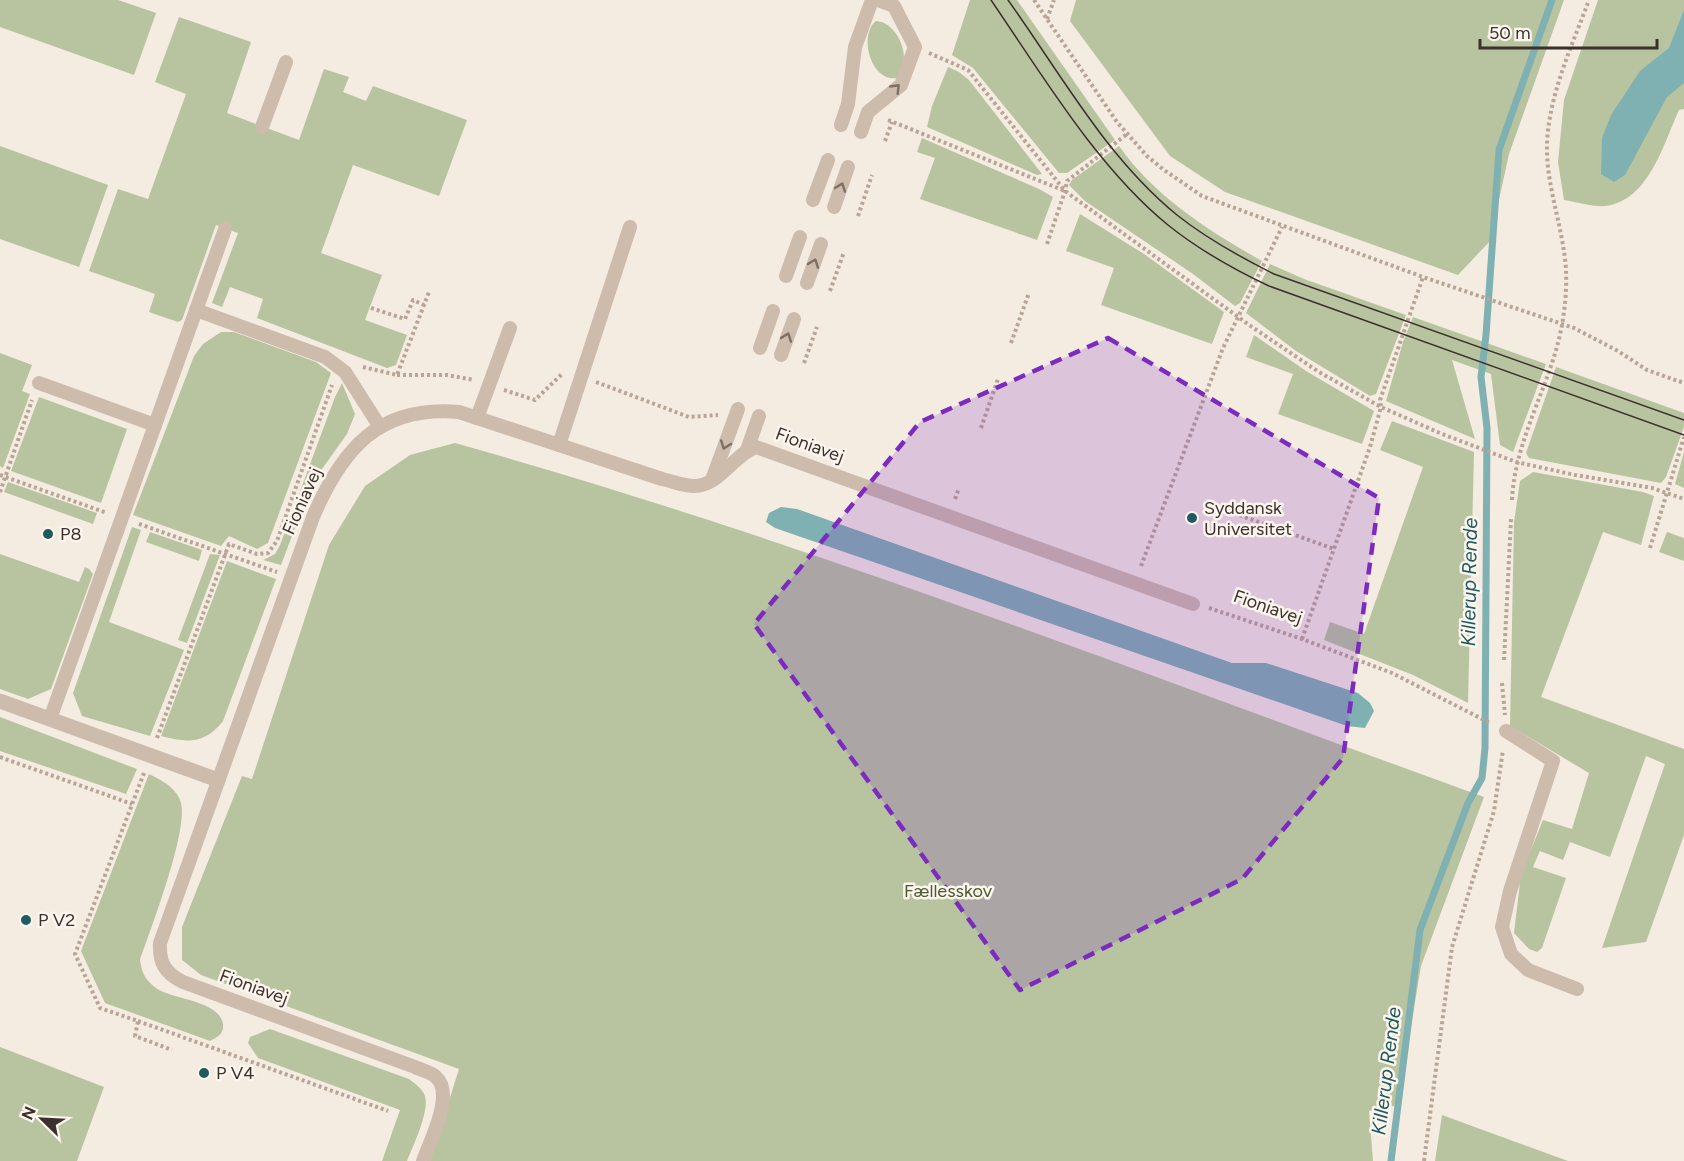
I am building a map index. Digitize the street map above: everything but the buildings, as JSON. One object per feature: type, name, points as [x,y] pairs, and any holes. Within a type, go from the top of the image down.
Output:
[{"type":"street","points":[[0,701],[218,780]]},
{"type":"lane","points":[[841,125],[848,104],[855,47],[872,0]]},
{"type":"lane","points":[[861,132],[868,112],[901,85],[915,47],[894,6],[878,0]]},
{"type":"lane","points":[[262,127],[286,62]]},
{"type":"lane","points":[[813,200],[828,160]]},
{"type":"lane","points":[[834,207],[848,167]]},
{"type":"lane","points":[[559,445],[630,227]]},
{"type":"lane","points":[[50,719],[225,229]]},
{"type":"lane","points":[[786,276],[801,237]]},
{"type":"lane","points":[[807,283],[820,244]]},
{"type":"lane","points":[[196,310],[326,357],[345,372],[380,427]]},
{"type":"lane","points":[[760,348],[773,311]]},
{"type":"lane","points":[[781,355],[794,319]]},
{"type":"lane","points":[[477,418],[510,328]]},
{"type":"lane","points":[[37,388],[155,425]]},
{"type":"lane","points":[[712,482],[738,409]]},
{"type":"lane","name":"Fioniavej","points":[[423,1161],[443,1105],[444,1089],[436,1077],[415,1067],[183,982],[167,972],[161,963],[160,943],[313,517],[326,486],[344,458],[380,427],[419,412],[438,410],[459,412],[662,479],[695,486],[712,482],[747,450],[756,447],[1193,604]]},
{"type":"lane","points":[[747,450],[759,416]]},
{"type":"lane","points":[[1500,728],[1554,761],[1510,891],[1502,927],[1511,954],[1528,970],[1577,989]]},
{"type":"path","points":[[1034,0],[1127,134],[1164,170],[1203,196],[1423,277],[1574,328],[1618,351],[1647,370],[1684,383]]},
{"type":"path","points":[[1047,19],[1054,0]]},
{"type":"path","points":[[1512,500],[1516,462],[1554,359],[1562,324],[1565,254],[1550,178],[1547,145],[1550,116],[1558,84],[1589,0]]},
{"type":"path","points":[[915,47],[968,70],[1065,191]]},
{"type":"path","points":[[868,112],[1065,191],[1240,316],[1252,327],[1319,372],[1381,407],[1516,462],[1652,488],[1684,499]]},
{"type":"path","points":[[885,141],[892,122]]},
{"type":"path","points":[[1047,244],[1067,181],[1127,134]]},
{"type":"path","points":[[858,216],[872,175]]},
{"type":"path","points":[[1135,582],[1223,348],[1282,226]]},
{"type":"path","points":[[830,291],[844,252]]},
{"type":"path","points":[[1302,639],[1370,447],[1381,407],[1380,400],[1423,277]]},
{"type":"path","points":[[388,1112],[100,1008],[75,954],[229,544],[257,554],[268,553],[277,541],[333,382],[355,367],[366,367],[382,373],[398,375],[429,292]]},
{"type":"path","points":[[1011,343],[1029,293]]},
{"type":"path","points":[[371,308],[405,319],[413,300],[424,305]]},
{"type":"path","points":[[804,363],[817,327]]},
{"type":"path","points":[[981,428],[998,379]]},
{"type":"path","points":[[0,492],[2,476],[37,388]]},
{"type":"path","points":[[1650,548],[1684,437]]},
{"type":"path","points":[[2,476],[292,578]]},
{"type":"path","points":[[1228,511],[1334,549]]},
{"type":"path","points":[[1504,660],[1511,519]]},
{"type":"path","name":"Fioniavej","points":[[1193,604],[1302,639],[1392,673],[1500,728]]},
{"type":"path","points":[[0,757],[132,804]]},
{"type":"path","points":[[1424,1161],[1452,947],[1494,811]]},
{"type":"path","points":[[138,1022],[135,1036],[172,1050]]},
{"type":"highlighted area","points":[[1108,338],[1379,498],[1343,758],[1242,879],[1020,990],[754,624],[920,422]]},
{"type":"green space","points":[[0,0],[118,0],[156,13],[134,75],[0,27]]},
{"type":"green space","points":[[970,0],[1017,0],[1115,140],[1067,173],[1059,173],[973,68],[952,55]]},
{"type":"green space","points":[[1076,0],[1564,0],[1509,154],[1490,241],[1458,275],[1225,192],[1170,156],[1070,21]]},
{"type":"green space","points":[[1598,0],[1684,0],[1684,109],[1679,110],[1653,169],[1644,182],[1621,202],[1606,206],[1564,200],[1558,162],[1564,100]]},
{"type":"green space","points":[[179,17],[251,42],[227,113],[299,140],[324,69],[349,77],[343,92],[366,101],[373,86],[467,120],[439,196],[353,165],[321,253],[382,275],[365,320],[407,335],[396,365],[387,368],[257,318],[263,299],[230,287],[222,307],[212,303],[238,233],[216,225],[182,320],[178,322],[149,312],[155,294],[89,271],[118,189],[148,199],[186,94],[155,82]]},
{"type":"green space","points":[[876,21],[891,28],[901,44],[904,63],[896,78],[880,73],[870,56],[868,36]]},
{"type":"green space","points":[[948,67],[969,80],[1042,174],[1037,175],[927,127],[932,106]]},
{"type":"green space","points":[[922,138],[1053,197],[1037,240],[920,199],[935,158],[917,152]]},
{"type":"green space","points":[[0,146],[108,185],[79,267],[0,239]]},
{"type":"green space","points":[[1119,146],[1133,164],[1166,197],[1222,238],[1262,261],[1240,303],[1235,306],[1193,274],[1085,201],[1069,185],[1072,180]]},
{"type":"green space","points":[[1080,214],[1144,254],[1224,312],[1212,344],[1101,305],[1114,268],[1066,251]]},
{"type":"green space","points":[[1270,264],[1304,279],[1406,315],[1376,394],[1370,396],[1296,351],[1246,313]]},
{"type":"green space","points":[[1413,317],[1546,364],[1513,452],[1500,445],[1491,374],[1452,360],[1475,439],[1386,401],[1403,342]]},
{"type":"green space","points":[[221,332],[234,332],[316,362],[331,373],[268,543],[257,549],[229,536],[221,546],[133,515],[194,356],[203,344]]},
{"type":"green space","points":[[1254,335],[1306,371],[1374,411],[1362,444],[1278,414],[1293,374],[1246,357]]},
{"type":"green space","points":[[0,353],[32,365],[22,391],[30,394],[3,468],[0,466]]},
{"type":"green space","points":[[1556,367],[1684,413],[1684,427],[1666,477],[1661,483],[1529,458],[1526,453]]},
{"type":"green space","points":[[342,383],[355,414],[347,434],[312,483],[281,565],[263,560],[275,554],[280,545]]},
{"type":"green space","points":[[39,397],[127,429],[101,503],[11,471]]},
{"type":"green space","points":[[1392,421],[1474,452],[1468,703],[1413,675],[1324,640],[1330,622],[1364,634],[1423,467],[1380,450]]},
{"type":"green space","name":"Fællesskov","points":[[455,443],[716,522],[845,566],[1484,797],[1421,966],[1398,1105],[1369,1111],[1373,1161],[430,1161],[459,1069],[201,975],[182,960],[182,927],[242,776],[252,779],[329,545],[365,486],[410,455]]},
{"type":"green space","points":[[1684,452],[1684,488],[1675,484]]},
{"type":"green space","points":[[1533,472],[1654,496],[1641,545],[1603,532],[1541,697],[1684,749],[1684,835],[1646,942],[1602,948],[1665,764],[1646,756],[1610,857],[1570,842],[1563,860],[1540,851],[1533,867],[1566,878],[1542,948],[1537,952],[1529,949],[1514,933],[1521,874],[1543,820],[1572,829],[1589,773],[1510,726],[1514,522],[1520,481]]},
{"type":"green space","points":[[8,482],[97,513],[93,524],[4,492]]},
{"type":"green space","points":[[132,527],[141,530],[109,622],[184,650],[150,736],[82,716],[73,693]]},
{"type":"green space","points":[[150,532],[202,550],[199,561],[146,542]]},
{"type":"green space","points":[[1667,532],[1684,538],[1684,561],[1659,552]]},
{"type":"green space","points":[[0,554],[79,582],[85,567],[93,574],[51,689],[28,699],[0,689]]},
{"type":"green space","points":[[210,554],[220,555],[187,643],[178,640]]},
{"type":"green space","points":[[227,561],[276,579],[223,721],[210,734],[195,740],[161,736]]},
{"type":"green space","points":[[0,717],[137,769],[126,794],[0,751]]},
{"type":"green space","points":[[149,774],[167,784],[174,791],[180,800],[182,813],[175,854],[140,960],[141,965],[147,979],[156,988],[205,1005],[220,1016],[223,1030],[210,1041],[105,1003],[81,951]]},
{"type":"green space","points":[[270,1029],[409,1079],[419,1087],[423,1092],[426,1106],[421,1126],[407,1161],[382,1161],[400,1110],[258,1058],[248,1043],[250,1037]]},
{"type":"green space","points":[[0,1047],[104,1087],[77,1161],[0,1161]]},
{"type":"green space","points":[[1442,1115],[1568,1161],[1435,1161]]},
{"type":"water","points":[[1684,10],[1684,83],[1667,97],[1625,175],[1614,182],[1601,174],[1602,138],[1611,115],[1640,71],[1669,48]]},
{"type":"water","points":[[781,507],[797,509],[1232,663],[1266,663],[1358,693],[1370,703],[1374,711],[1365,728],[1347,726],[775,528],[766,522],[769,513]]},
{"type":"waterway","name":"Killerup Rende","points":[[1391,1161],[1420,930],[1468,803],[1482,778],[1485,748],[1487,428],[1481,377],[1499,150],[1552,0]]},
{"type":"tram line","points":[[991,0],[1072,119],[1118,176],[1168,225],[1204,251],[1269,286],[1684,435]]},
{"type":"tram line","points":[[1008,0],[1086,114],[1128,167],[1177,215],[1212,240],[1274,274],[1684,420]]},
{"type":"place","name":"Syddansk Universitet","points":[[1192,518]]},
{"type":"place","name":"P8","points":[[48,534]]},
{"type":"place","name":"P V2","points":[[26,920]]},
{"type":"place","name":"P V4","points":[[204,1073]]}]
